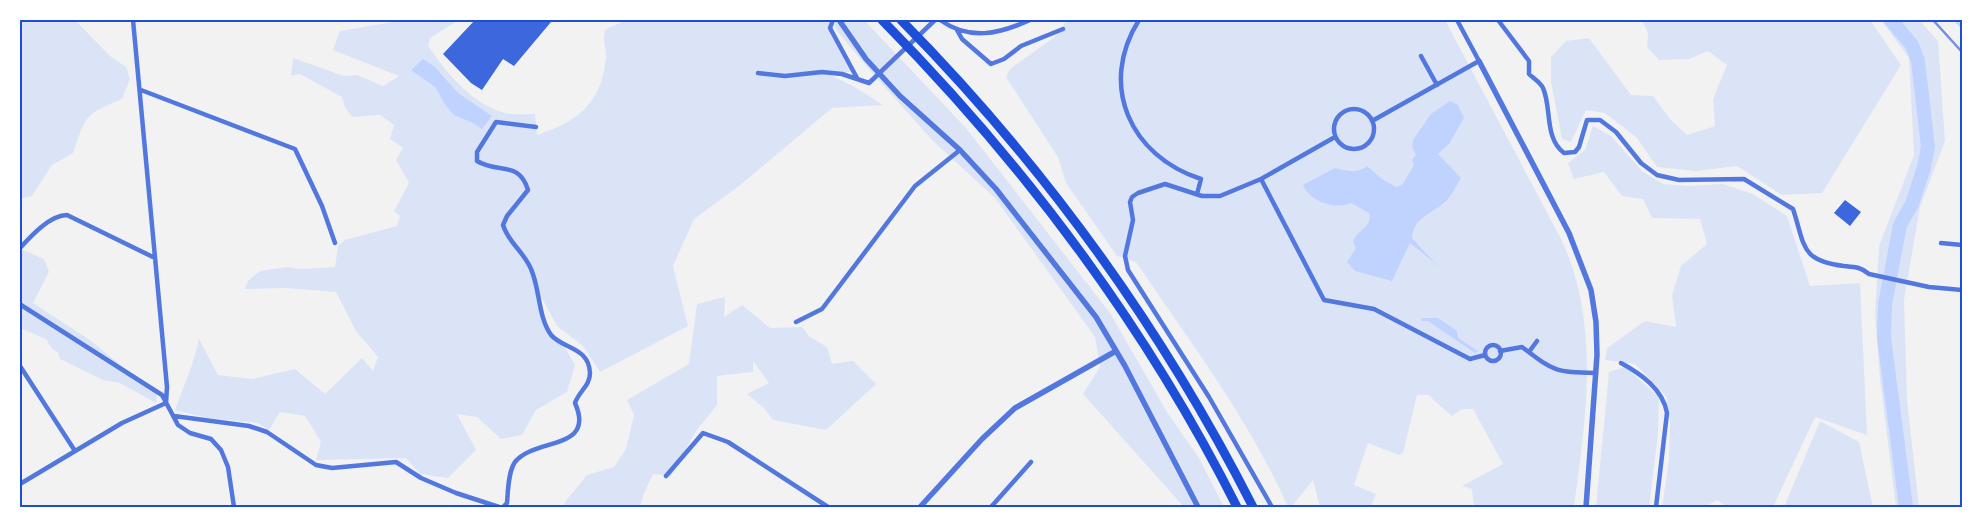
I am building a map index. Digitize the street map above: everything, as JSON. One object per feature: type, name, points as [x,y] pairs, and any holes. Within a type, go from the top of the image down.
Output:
[{"type":"highway","points":[[882,20],[978,122],[1076,246],[1172,389],[1237,507]]},
{"type":"highway","points":[[901,20],[988,112],[1088,238],[1184,382],[1253,507]]},
{"type":"street","points":[[133,20],[167,387],[166,403]]},
{"type":"street","points":[[833,20],[830,28],[857,78]]},
{"type":"street","points":[[839,20],[866,59],[900,96],[960,150],[996,188],[1096,317],[1116,351],[1198,507]]},
{"type":"street","points":[[758,73],[786,76],[822,72],[857,78],[869,83],[937,20],[957,30],[995,34],[1030,20]]},
{"type":"street","points":[[1139,20],[1128,42],[1120,73],[1124,108],[1132,124],[1151,149],[1178,170],[1201,180],[1197,194]]},
{"type":"street","points":[[1457,20],[1569,233],[1582,265],[1594,305],[1597,339],[1596,372],[1586,507]]},
{"type":"street","points":[[1498,20],[1529,61],[1529,74],[1543,86],[1550,124],[1557,147],[1564,153],[1576,152],[1587,120],[1600,120],[1616,132],[1641,163],[1657,175],[1679,180],[1736,177],[1752,183],[1764,193],[1792,209],[1804,247],[1811,257],[1826,264],[1862,268],[1869,274],[1928,287],[1962,290]]},
{"type":"street","points":[[957,30],[962,39],[991,64],[1004,59],[1021,46],[1063,29]]},
{"type":"street","points":[[1421,56],[1437,85]]},
{"type":"street","points":[[1372,121],[1479,61]]},
{"type":"street","points":[[140,90],[295,149],[322,206],[334,243]]},
{"type":"street","points":[[1358,109],[1364,111],[1372,121],[1374,133],[1362,148],[1349,149],[1338,142],[1335,137],[1334,124],[1340,114],[1346,110],[1358,109]]},
{"type":"street","points":[[504,507],[507,503],[514,463],[521,456],[543,445],[566,441],[577,430],[580,414],[575,402],[578,395],[588,385],[590,372],[582,353],[552,335],[544,318],[532,269],[519,249],[506,236],[503,225],[507,216],[528,190],[525,179],[518,172],[506,168],[486,167],[477,161],[478,152],[496,122],[536,127]]},
{"type":"street","points":[[1272,507],[1219,414],[1128,270],[1125,256],[1133,220],[1130,202],[1132,197],[1165,184],[1214,197],[1261,179],[1335,137]]},
{"type":"street","points":[[796,322],[822,309],[915,186],[960,150]]},
{"type":"street","points":[[1261,179],[1324,300],[1374,309],[1470,359],[1485,355]]},
{"type":"street","points":[[20,248],[51,220],[59,215],[67,215],[155,258]]},
{"type":"street","points":[[1941,242],[1962,245]]},
{"type":"street","points":[[22,305],[162,396],[178,425],[190,433],[210,439],[221,450],[228,467],[234,507]]},
{"type":"street","points":[[1529,352],[1537,341]]},
{"type":"street","points":[[1491,346],[1496,346],[1500,351],[1499,357],[1494,361],[1488,359],[1485,355],[1486,350],[1491,346]]},
{"type":"street","points":[[1500,351],[1522,347],[1550,369],[1560,372],[1596,372]]},
{"type":"street","points":[[920,507],[982,439],[1016,408],[1116,351]]},
{"type":"street","points":[[1621,363],[1634,370],[1658,391],[1667,412],[1656,507]]},
{"type":"street","points":[[20,366],[75,451]]},
{"type":"street","points":[[1546,374],[1550,369]]},
{"type":"street","points":[[20,484],[122,423],[166,403]]},
{"type":"street","points":[[174,416],[249,426],[267,432],[316,465],[332,468],[396,462],[421,478],[456,494],[499,507]]},
{"type":"street","points":[[666,476],[703,433],[728,442],[828,507]]},
{"type":"street","points":[[991,507],[1031,462]]},
{"type":"street","points":[[817,507],[820,502]]},
{"type":"shaded area","points":[[20,20],[75,20],[110,56],[126,67],[130,79],[122,99],[88,117],[73,153],[52,165],[32,196],[20,199]]},
{"type":"shaded area","points":[[405,20],[459,20],[430,38],[428,46],[453,78],[475,98],[486,105],[512,114],[535,114],[537,135],[564,124],[585,109],[592,100],[603,75],[606,59],[604,37],[606,29],[627,20],[829,20],[830,28],[854,72],[824,72],[853,86],[883,105],[832,108],[739,186],[694,219],[673,266],[688,326],[600,372],[583,346],[557,326],[537,289],[548,327],[561,341],[575,365],[567,392],[536,410],[522,435],[501,439],[477,417],[457,414],[476,450],[448,478],[420,474],[406,458],[316,460],[321,442],[305,416],[280,412],[269,430],[258,423],[207,418],[175,410],[192,365],[199,339],[218,375],[252,379],[295,369],[325,394],[362,358],[373,371],[378,357],[356,331],[336,292],[286,288],[245,289],[248,281],[260,271],[288,267],[299,269],[335,267],[338,246],[345,240],[397,226],[400,216],[394,211],[409,183],[396,160],[403,148],[390,139],[394,125],[380,115],[352,117],[345,107],[342,97],[300,74],[291,76],[293,58],[344,76],[357,75],[383,86],[399,76],[333,50],[340,31]]},
{"type":"shaded area","points":[[832,20],[864,20],[966,128],[1110,313],[1167,412],[1199,458],[1224,507],[1184,507],[1083,394],[1100,367],[1095,337],[995,198],[932,140],[837,31]]},
{"type":"shaded area","points":[[1067,20],[1445,20],[1560,237],[1573,269],[1581,302],[1586,336],[1587,370],[1583,439],[1574,507],[1474,507],[1472,489],[1462,486],[1503,464],[1473,409],[1462,409],[1452,416],[1428,395],[1417,395],[1403,453],[1399,455],[1368,443],[1354,485],[1376,494],[1370,507],[1320,507],[1313,480],[1292,506],[1288,507],[1255,443],[1218,382],[1136,262],[1117,256],[1066,183],[1058,157],[1006,77],[1011,68],[1056,36]]},
{"type":"shaded area","points":[[1642,20],[1870,20],[1901,65],[1822,193],[1782,195],[1737,166],[1696,171],[1657,167],[1637,138],[1605,113],[1586,110],[1571,142],[1562,139],[1551,82],[1551,57],[1566,41],[1589,38],[1631,95],[1653,96],[1670,119],[1687,135],[1715,126],[1713,99],[1727,65],[1708,51],[1689,59],[1659,60],[1647,47],[1648,33]]},
{"type":"shaded area","points":[[1881,20],[1919,20],[1938,41],[1945,141],[1920,207],[1904,300],[1907,400],[1919,507],[1896,507],[1880,379],[1875,314],[1879,246],[1914,155],[1909,58]]},
{"type":"shaded area","points":[[1593,126],[1611,136],[1642,171],[1663,184],[1688,186],[1723,184],[1753,194],[1787,216],[1810,286],[1860,283],[1867,435],[1815,417],[1773,507],[1727,507],[1717,500],[1704,507],[1662,507],[1669,460],[1670,422],[1666,396],[1635,364],[1605,360],[1607,348],[1645,321],[1676,327],[1672,295],[1681,266],[1707,244],[1700,219],[1652,218],[1643,199],[1622,196],[1604,172],[1574,179],[1568,163],[1585,150]]},
{"type":"shaded area","points":[[23,250],[44,259],[49,272],[33,303],[90,340],[157,395],[156,403],[120,383],[103,380],[60,359],[58,352],[52,349],[46,339],[20,328],[20,254]]},
{"type":"shaded area","points":[[725,297],[724,317],[742,305],[770,328],[802,327],[810,337],[827,347],[832,364],[853,361],[876,384],[826,430],[773,420],[764,408],[747,394],[769,383],[753,361],[753,372],[717,376],[717,405],[696,431],[671,476],[653,474],[640,507],[565,507],[565,502],[587,475],[614,467],[626,449],[634,415],[627,400],[689,364],[697,304]]},
{"type":"shaded area","points":[[1625,367],[1659,397],[1658,434],[1649,507],[1596,507],[1609,372]]},
{"type":"shaded area","points":[[1820,421],[1859,442],[1873,507],[1784,507]]},
{"type":"water","points":[[423,59],[435,67],[458,93],[492,116],[482,129],[454,115],[446,106],[435,87],[411,70]]},
{"type":"water","points":[[1450,101],[1458,105],[1464,118],[1449,144],[1438,154],[1461,178],[1448,199],[1416,224],[1412,238],[1433,261],[1451,276],[1410,243],[1392,281],[1355,271],[1347,262],[1356,248],[1353,242],[1355,238],[1369,222],[1369,213],[1351,203],[1338,206],[1324,203],[1311,196],[1303,185],[1335,168],[1356,171],[1367,166],[1382,179],[1396,187],[1402,185],[1414,165],[1412,160],[1416,155],[1412,147],[1413,140],[1431,114]]},
{"type":"water","points":[[1421,318],[1438,318],[1457,331],[1458,338],[1478,351],[1475,353],[1428,321],[1422,321]]},
{"type":"building","points":[[475,20],[550,20],[551,22],[514,66],[503,59],[482,90],[471,83],[443,54]]},
{"type":"building","points":[[1845,200],[1861,212],[1850,226],[1834,213]]},
{"type":"waterway","points":[[1891,20],[1912,45],[1918,61],[1928,147],[1924,167],[1912,204],[1900,225],[1885,304],[1884,338],[1906,507]]},
{"type":"waterway","points":[[1955,20],[1962,27]]},
{"type":"railway","points":[[1933,20],[1962,52]]}]
